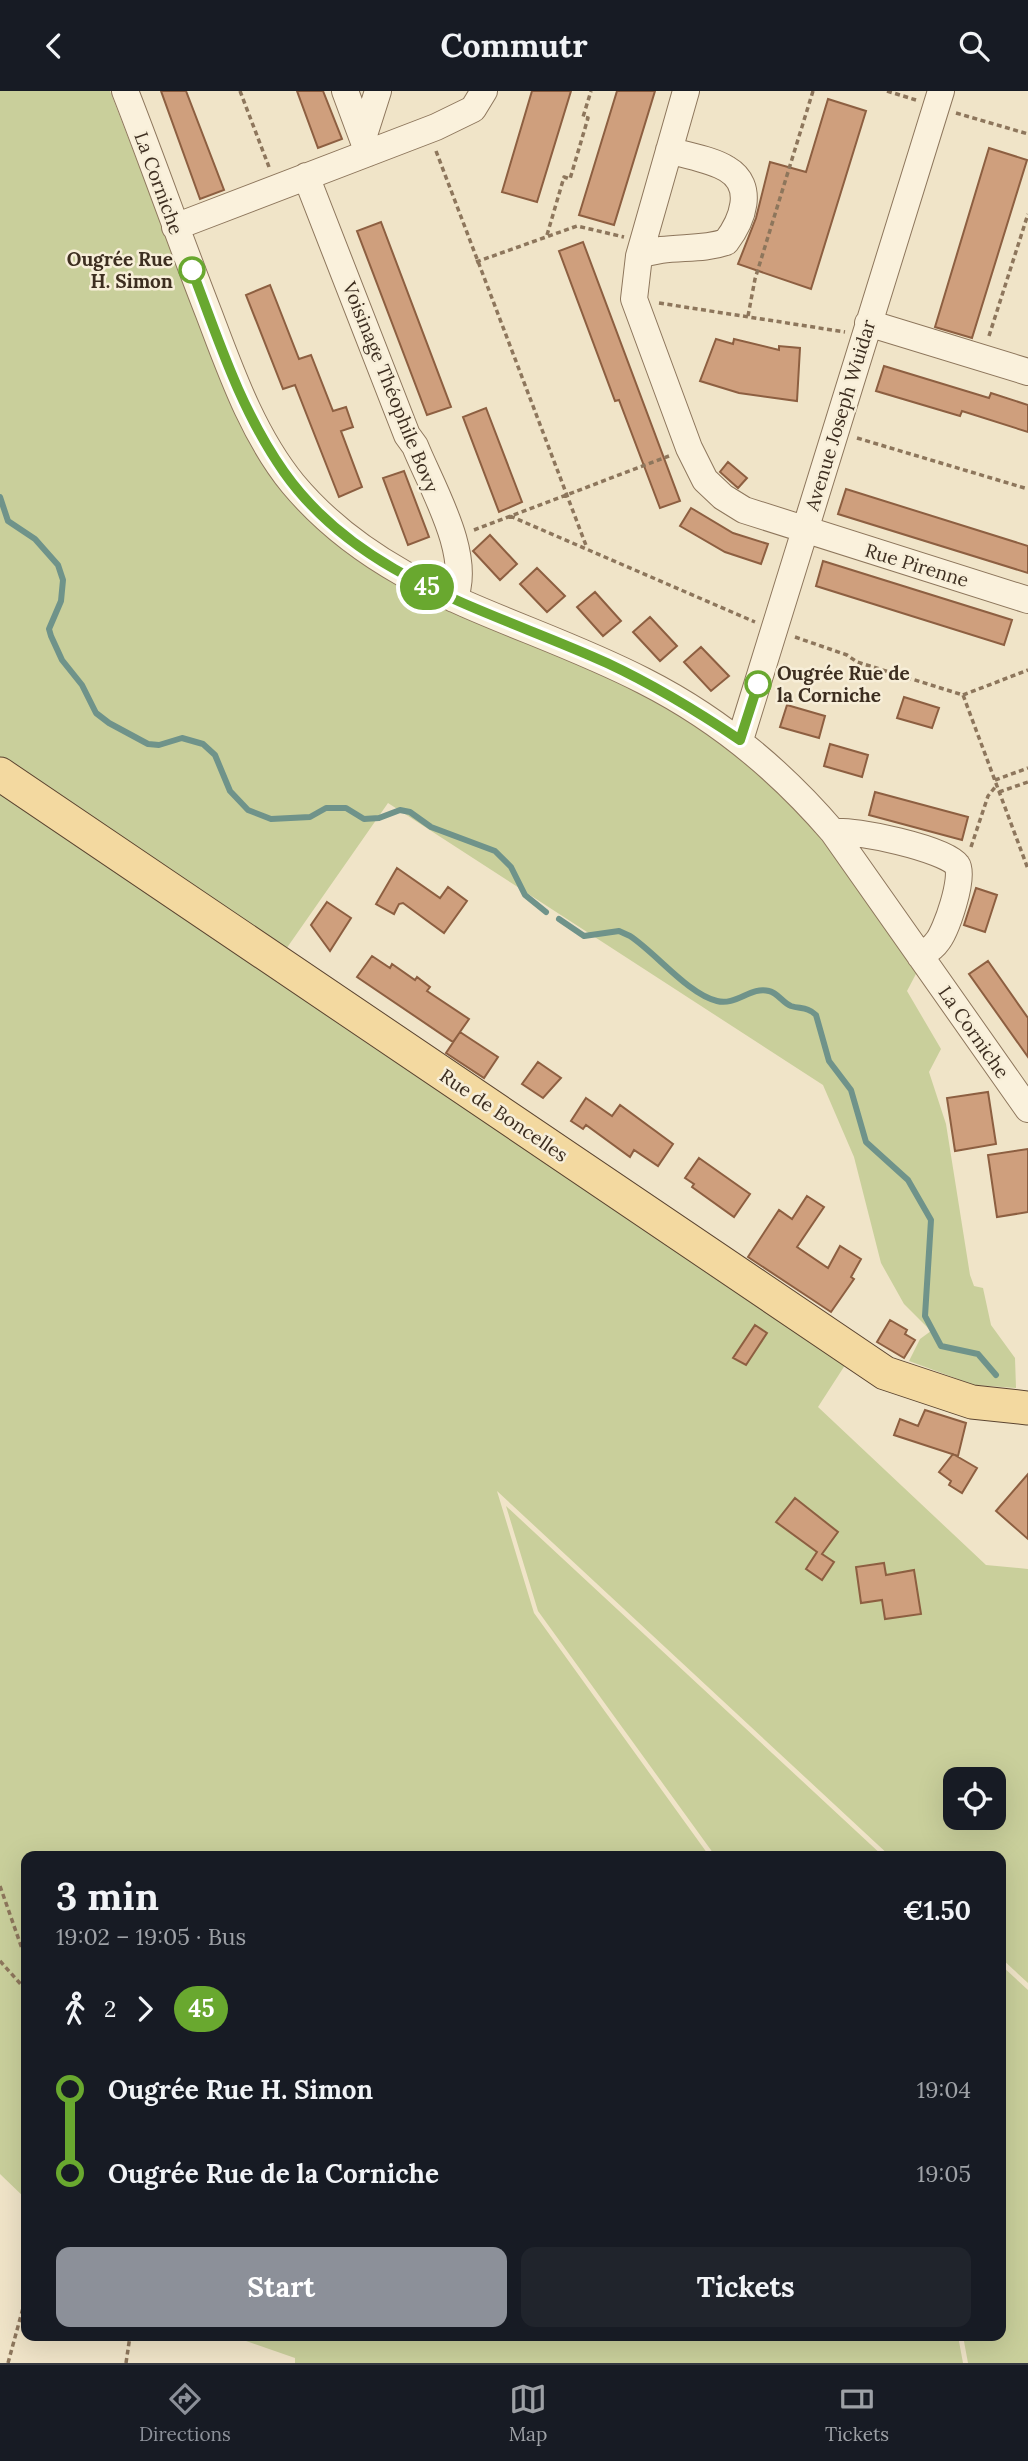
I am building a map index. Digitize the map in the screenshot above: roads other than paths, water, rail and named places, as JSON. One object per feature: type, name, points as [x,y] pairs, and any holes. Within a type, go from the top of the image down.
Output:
[{"type":"main road","name":"Rue de Boncelles","points":[[0,773],[885,1373],[972,1402],[1028,1408]]},
{"type":"street","name":"La Corniche","points":[[125,91],[239,389],[258,429],[285,474],[341,534],[394,571],[645,681],[740,740],[806,800],[833,832],[1028,1108]]},
{"type":"street","points":[[345,91],[365,146]]},
{"type":"street","points":[[365,146],[378,91]]},
{"type":"street","points":[[175,227],[306,176],[365,146],[428,129],[473,109],[484,91]]},
{"type":"street","points":[[669,150],[726,168],[742,187],[743,209],[726,241],[711,247],[641,249],[669,150],[686,91]]},
{"type":"street","name":"Avenue Joseph Wuidar","points":[[740,740],[938,99]]},
{"type":"street","name":"Voisinage Théophile Bovy","points":[[306,176],[407,435],[415,446],[459,555],[461,575],[454,599]]},
{"type":"street","name":"Rue Pirenne","points":[[641,249],[634,299],[689,448],[705,480],[723,497],[744,510],[1028,600]]},
{"type":"street","points":[[867,329],[1028,372]]},
{"type":"street","points":[[833,832],[856,832],[932,852],[952,859],[958,866],[961,877],[943,932],[938,941],[920,956]]},
{"type":"waterway","points":[[0,497],[8,521],[35,539],[58,565],[63,580],[61,601],[49,629],[51,636],[62,660],[82,685],[96,713],[109,723],[148,744],[159,745],[182,738],[203,744],[215,755],[230,791],[248,810],[271,819],[310,817],[326,808],[346,808],[364,819],[379,818],[400,810],[410,812],[431,827],[495,851],[511,867],[525,895],[546,912]]},
{"type":"waterway","points":[[559,919],[584,936],[619,931],[630,936],[706,997],[724,1002],[756,991],[769,991],[788,1005],[807,1009],[816,1015],[829,1061],[851,1090],[866,1142],[908,1180],[931,1220],[925,1316],[941,1346],[978,1354],[996,1375]]},
{"type":"place","name":"Ougrée Rue H. Simon","points":[[192,270]]},
{"type":"place","name":"Ougrée Rue de la Corniche","points":[[758,684]]}]
